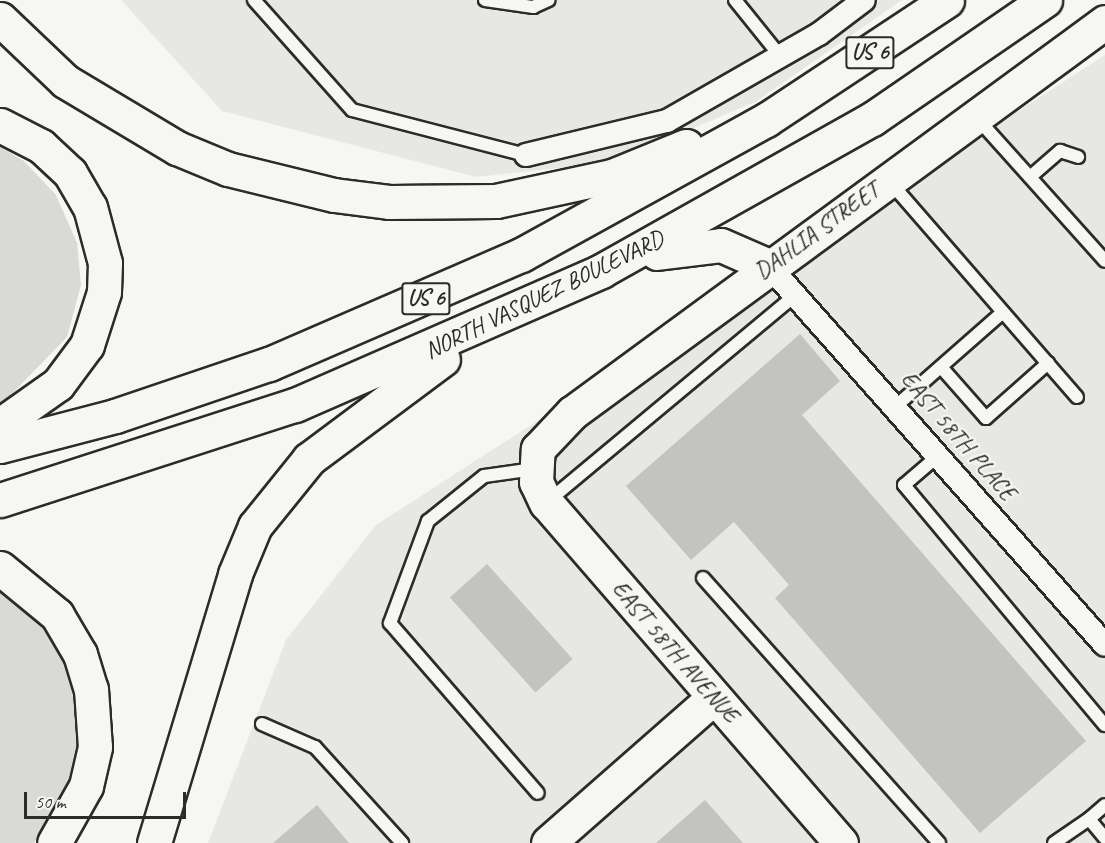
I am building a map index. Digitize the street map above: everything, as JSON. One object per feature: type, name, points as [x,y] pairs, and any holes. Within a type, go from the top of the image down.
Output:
[{"type":"main road","name":"NORTH VASQUEZ BOULEVARD","points":[[0,446],[189,393],[399,312],[689,166],[821,84],[947,0]]},
{"type":"main road","name":"NORTH VASQUEZ BOULEVARD","points":[[0,500],[295,405],[495,322],[601,272],[853,130],[1045,0]]},
{"type":"main road","points":[[0,19],[65,81],[177,148],[268,180],[388,202],[496,201],[572,188],[681,149],[821,84]]},
{"type":"main road","name":"DAHLIA STREET","points":[[536,459],[572,413],[887,179],[1105,22]]},
{"type":"main road","points":[[0,125],[41,146],[70,173],[90,207],[105,263],[99,312],[87,345],[58,384],[0,425]]},
{"type":"main road","points":[[601,272],[708,244],[769,266]]},
{"type":"main road","points":[[154,843],[235,574],[271,500],[341,433],[495,322]]},
{"type":"main road","name":"EAST 58TH AVENUE","points":[[536,459],[546,503],[841,843]]},
{"type":"main road","points":[[0,568],[57,615],[80,654],[92,689],[95,747],[86,786],[54,843]]},
{"type":"main road","points":[[548,843],[714,697]]},
{"type":"street","points":[[526,155],[667,121],[780,56],[864,0]]},
{"type":"street","name":"EAST 58TH PLACE","points":[[769,266],[797,294],[1105,645]]},
{"type":"lane","points":[[254,0],[352,110],[526,155]]},
{"type":"lane","points":[[485,0],[533,7],[549,0]]},
{"type":"lane","points":[[735,0],[780,56]]},
{"type":"lane","points":[[975,116],[1105,261]]},
{"type":"lane","points":[[1030,177],[1060,151],[1078,157]]},
{"type":"lane","points":[[887,179],[1077,396]]},
{"type":"lane","points":[[546,503],[797,294]]},
{"type":"lane","points":[[896,406],[1003,312]]},
{"type":"lane","points":[[941,367],[986,418],[1048,363]]},
{"type":"lane","points":[[939,455],[904,485],[1105,725]]},
{"type":"lane","points":[[536,459],[484,476],[428,521],[390,623],[538,793]]},
{"type":"lane","points":[[703,578],[939,843]]},
{"type":"lane","points":[[262,724],[315,747],[402,843]]},
{"type":"lane","points":[[1054,843],[1105,805]]},
{"type":"lane","points":[[1089,819],[1105,838]]},
{"type":"shaded area","points":[[121,0],[902,0],[755,102],[613,162],[476,177],[222,111]]},
{"type":"shaded area","points":[[1105,55],[1105,843],[208,843],[286,640],[376,525]]},
{"type":"shaded area","points":[[0,147],[24,161],[56,195],[77,243],[81,285],[67,337],[0,406]]},
{"type":"shaded area","points":[[0,579],[60,638],[84,713],[73,784],[34,843],[0,843]]},
{"type":"building","points":[[800,334],[840,381],[802,415],[1086,741],[980,833],[775,598],[789,585],[734,522],[691,560],[626,486]]},
{"type":"building","points":[[487,564],[573,659],[535,693],[450,597]]},
{"type":"building","points":[[705,800],[743,843],[656,843]]},
{"type":"building","points":[[317,805],[349,843],[273,843]]}]
